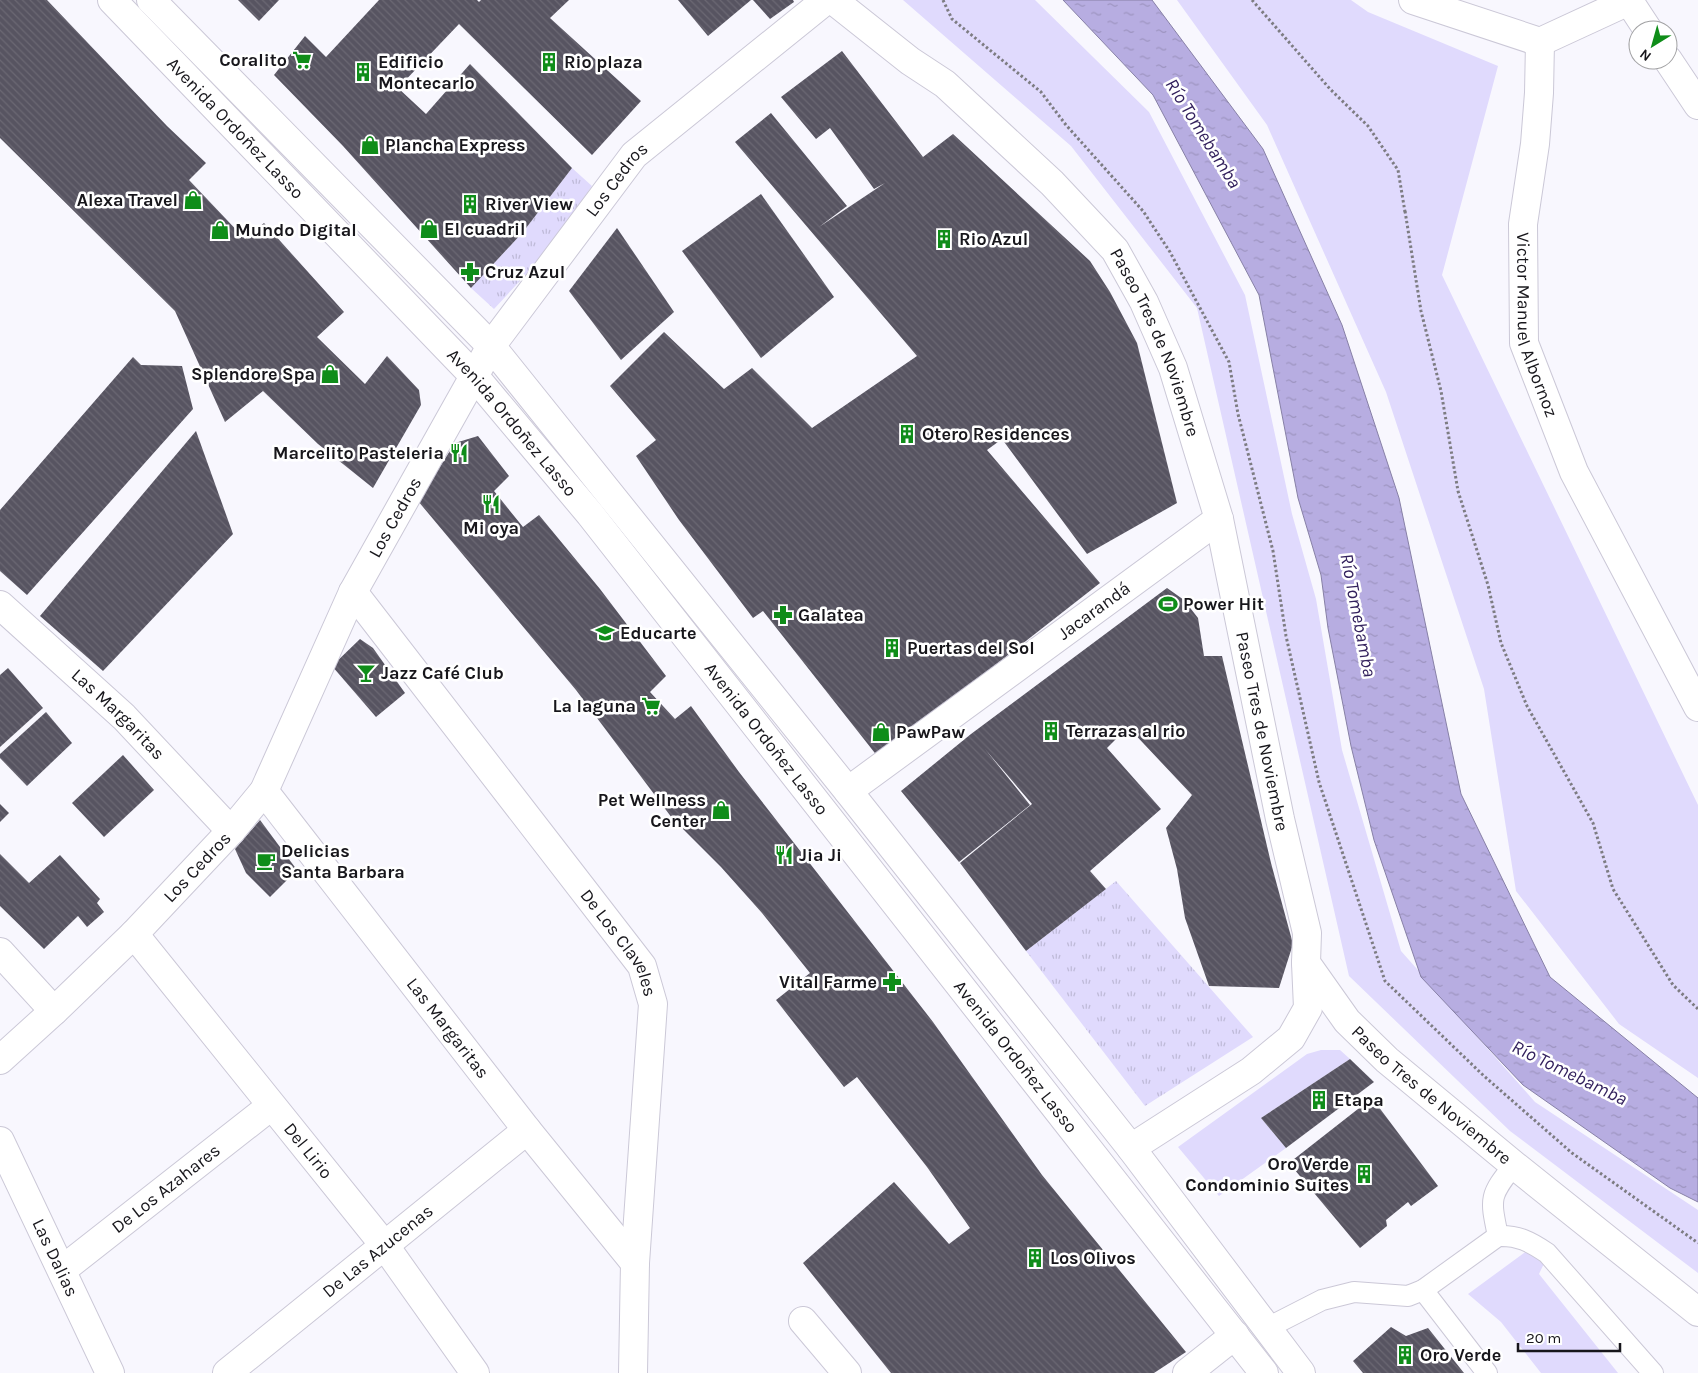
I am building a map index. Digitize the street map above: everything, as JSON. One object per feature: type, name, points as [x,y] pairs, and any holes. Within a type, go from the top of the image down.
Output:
[{"type":"street","name":"Avenida Ordoñez Lasso","points":[[112,0],[476,377],[590,514],[1264,1373]]},
{"type":"street","name":"Avenida Ordoñez Lasso","points":[[151,0],[491,346],[1131,1148],[1301,1373]]},
{"type":"street","name":"Los Cedros","points":[[0,1060],[134,934],[231,831],[264,791],[353,592],[476,377],[491,346],[634,155],[826,0]]},
{"type":"street","name":"Paseo Tres de Noviembre","points":[[832,0],[910,61],[944,84],[1052,183],[1115,250],[1144,302],[1173,368],[1219,519],[1280,819],[1308,933],[1306,962],[1347,1021],[1387,1060],[1514,1166],[1698,1312]]},
{"type":"street","points":[[1413,0],[1540,42],[1630,0],[1642,20]]},
{"type":"street","name":"Victor Manuel Albornoz","points":[[1540,42],[1536,135],[1523,224],[1524,343],[1574,472],[1698,708]]},
{"type":"street","points":[[1675,70],[1698,105]]},
{"type":"street","name":"Jacarandá","points":[[848,791],[1219,519]]},
{"type":"street","name":"De Los Claveles","points":[[353,592],[642,966],[653,1004],[635,1263],[633,1373]]},
{"type":"street","name":"Las Margaritas","points":[[0,604],[124,718],[231,831]]},
{"type":"street","name":"Las Margaritas","points":[[264,791],[527,1130],[635,1263]]},
{"type":"street","name":"Del Lirio","points":[[134,934],[385,1246],[475,1373]]},
{"type":"street","points":[[0,952],[54,1011]]},
{"type":"street","points":[[1131,1148],[1251,1070],[1291,1038],[1308,1008],[1306,962]]},
{"type":"street","name":"De Los Azahares","points":[[62,1270],[272,1106]]},
{"type":"street","name":"De Las Azucenas","points":[[227,1373],[527,1130]]},
{"type":"street","name":"Las Dalias","points":[[0,1141],[110,1373]]},
{"type":"street","points":[[803,1321],[847,1373]]},
{"type":"street","points":[[1186,1373],[1235,1335]]},
{"type":"lane","points":[[1498,1236],[1492,1205],[1495,1189],[1514,1166]]},
{"type":"lane","points":[[1267,1328],[1322,1300],[1354,1292],[1408,1296],[1423,1290],[1498,1236],[1512,1235],[1532,1243],[1547,1253],[1653,1373]]},
{"type":"lane","points":[[1423,1290],[1487,1373]]},
{"type":"path","points":[[944,0],[952,19]]},
{"type":"path","points":[[1252,0],[1330,89],[1368,126],[1398,170],[1411,247]]},
{"type":"path","points":[[1405,211],[1421,311],[1441,391],[1458,491],[1488,585],[1501,643],[1527,706],[1593,823],[1613,889],[1673,985],[1698,1009]]},
{"type":"path","points":[[1365,923],[1385,981],[1484,1076],[1572,1153],[1698,1243]]},
{"type":"green space","points":[[903,0],[1035,0],[1149,112],[1245,295],[1292,514],[1316,599],[1342,750],[1401,951],[1535,1102],[1698,1210],[1698,1273],[1510,1131],[1349,976],[1197,308],[1071,146]]},
{"type":"green space","points":[[1177,0],[1351,0],[1368,12],[1498,66],[1442,275],[1698,805],[1698,1078],[1619,1024],[1516,891],[1484,689],[1386,392],[1267,125]]},
{"type":"green space","points":[[572,168],[592,186],[543,256],[494,309],[471,288],[523,232]]},
{"type":"green space","points":[[1116,881],[1253,1037],[1145,1106],[1026,951]]},
{"type":"green space","points":[[1321,1050],[1340,1050],[1350,1059],[1261,1118],[1286,1148],[1219,1196],[1178,1147],[1307,1054]]},
{"type":"green space","points":[[1539,1242],[1550,1251],[1539,1274],[1618,1373],[1541,1373],[1501,1322],[1468,1294]]},
{"type":"water","name":"Río Tomebamba","points":[[1063,0],[1152,0],[1263,149],[1342,325],[1399,498],[1461,794],[1550,977],[1698,1098],[1698,1202],[1670,1188],[1523,1085],[1421,977],[1374,840],[1351,746],[1328,628],[1321,575],[1298,498],[1259,295],[1153,95]]},
{"type":"building","points":[[0,0],[47,0],[167,126],[206,163],[189,180],[245,239],[264,223],[344,312],[317,337],[365,384],[387,356],[419,390],[421,405],[373,488],[318,444],[263,391],[225,422],[175,311],[0,138]]},
{"type":"building","points":[[238,0],[279,0],[259,21]]},
{"type":"building","points":[[379,0],[477,0],[479,2],[481,0],[569,0],[550,18],[641,101],[592,155],[459,24],[398,88],[426,114],[470,64],[572,168],[523,232],[471,288],[343,146],[274,75],[305,36],[326,57]]},
{"type":"building","points":[[678,0],[751,0],[708,36]]},
{"type":"building","points":[[753,0],[793,0],[794,2],[770,19]]},
{"type":"building","points":[[842,51],[923,157],[953,134],[1090,261],[1110,292],[1137,343],[1177,503],[1087,554],[1002,439],[987,450],[1100,583],[878,757],[763,611],[753,618],[679,520],[636,456],[656,440],[610,386],[664,332],[724,389],[752,368],[812,428],[917,356],[735,142],[771,113],[847,206],[819,227],[885,183],[874,189],[830,128],[816,139],[781,97]]},
{"type":"building","points":[[761,194],[834,297],[761,358],[682,251]]},
{"type":"building","points":[[617,228],[674,312],[621,360],[569,291]]},
{"type":"building","points":[[133,357],[141,365],[182,366],[193,409],[27,595],[0,571],[0,510]]},
{"type":"building","points":[[196,431],[233,534],[103,671],[40,616]]},
{"type":"building","points":[[478,436],[509,476],[494,491],[523,527],[539,515],[600,589],[666,676],[650,692],[675,719],[691,706],[739,772],[933,1022],[1042,1175],[1186,1352],[1154,1373],[891,1373],[803,1263],[894,1182],[949,1244],[970,1228],[927,1167],[857,1077],[844,1087],[776,1000],[810,973],[762,913],[721,867],[672,818],[576,690],[418,501],[455,443]]},
{"type":"building","points":[[1167,588],[1184,600],[1198,618],[1204,656],[1222,656],[1271,863],[1293,944],[1279,988],[1209,986],[1185,918],[1177,869],[1166,828],[1192,795],[1128,727],[1107,748],[1161,809],[1090,871],[1106,889],[1026,951],[960,863],[1032,804],[985,749],[1030,805],[959,862],[901,791],[971,734]]},
{"type":"building","points":[[360,639],[373,648],[405,693],[376,717],[332,666]]},
{"type":"building","points":[[8,668],[43,708],[0,747],[0,675]]},
{"type":"building","points":[[46,712],[72,743],[27,786],[0,758],[0,754]]},
{"type":"building","points":[[123,755],[154,790],[104,837],[72,803]]},
{"type":"building","points":[[0,804],[9,813],[0,822]]},
{"type":"building","points":[[260,820],[297,870],[270,897],[246,873],[235,849]]},
{"type":"building","points":[[0,854],[29,883],[60,855],[100,899],[97,903],[104,912],[87,927],[78,916],[44,949],[0,906]]},
{"type":"building","name":"Etapa","points":[[1350,1059],[1374,1082],[1286,1148],[1261,1118]]},
{"type":"building","name":"Oro Verde Condominio Suites","points":[[1372,1098],[1438,1186],[1411,1206],[1408,1202],[1386,1220],[1387,1226],[1360,1248],[1289,1163]]},
{"type":"building","name":"Oro Verde","points":[[1391,1327],[1406,1336],[1428,1328],[1464,1373],[1363,1373],[1353,1361]]},
{"type":"place","name":"Coralito","points":[[302,60]]},
{"type":"place","name":"Rio plaza","points":[[549,62]]},
{"type":"place","name":"Edificio Montecarlo","points":[[363,72]]},
{"type":"place","name":"Plancha Express","points":[[370,145]]},
{"type":"place","name":"Alexa Travel","points":[[193,200]]},
{"type":"place","name":"River View","points":[[470,204]]},
{"type":"place","name":"El cuadril","points":[[429,229]]},
{"type":"place","name":"Mundo Digital","points":[[220,230]]},
{"type":"place","name":"Rio Azul","points":[[944,239]]},
{"type":"place","name":"Cruz Azul","points":[[470,272]]},
{"type":"place","name":"Splendore Spa","points":[[330,374]]},
{"type":"place","name":"Otero Residences","points":[[907,434]]},
{"type":"place","name":"Marcelito Pasteleria","points":[[459,453]]},
{"type":"place","name":"Mi oya","points":[[491,504]]},
{"type":"place","name":"Power Hit","points":[[1168,604]]},
{"type":"place","name":"Galatea","points":[[783,615]]},
{"type":"place","name":"Educarte","points":[[605,633]]},
{"type":"place","name":"Puertas del Sol","points":[[892,648]]},
{"type":"place","name":"Jazz Café Club","points":[[366,673]]},
{"type":"place","name":"La laguna","points":[[651,706]]},
{"type":"place","name":"Terrazas al rio","points":[[1051,731]]},
{"type":"place","name":"PawPaw","points":[[881,732]]},
{"type":"place","name":"Pet Wellness Center","points":[[721,810]]},
{"type":"place","name":"Jia Ji","points":[[784,855]]},
{"type":"place","name":"Delicias Santa Barbara","points":[[266,861]]},
{"type":"place","name":"Vital Farme","points":[[892,982]]},
{"type":"place","name":"Etapa","points":[[1319,1100]]},
{"type":"place","name":"Oro Verde Condominio Suites","points":[[1364,1174]]},
{"type":"place","name":"Los Olivos","points":[[1035,1258]]},
{"type":"place","name":"Oro Verde","points":[[1405,1355]]}]
